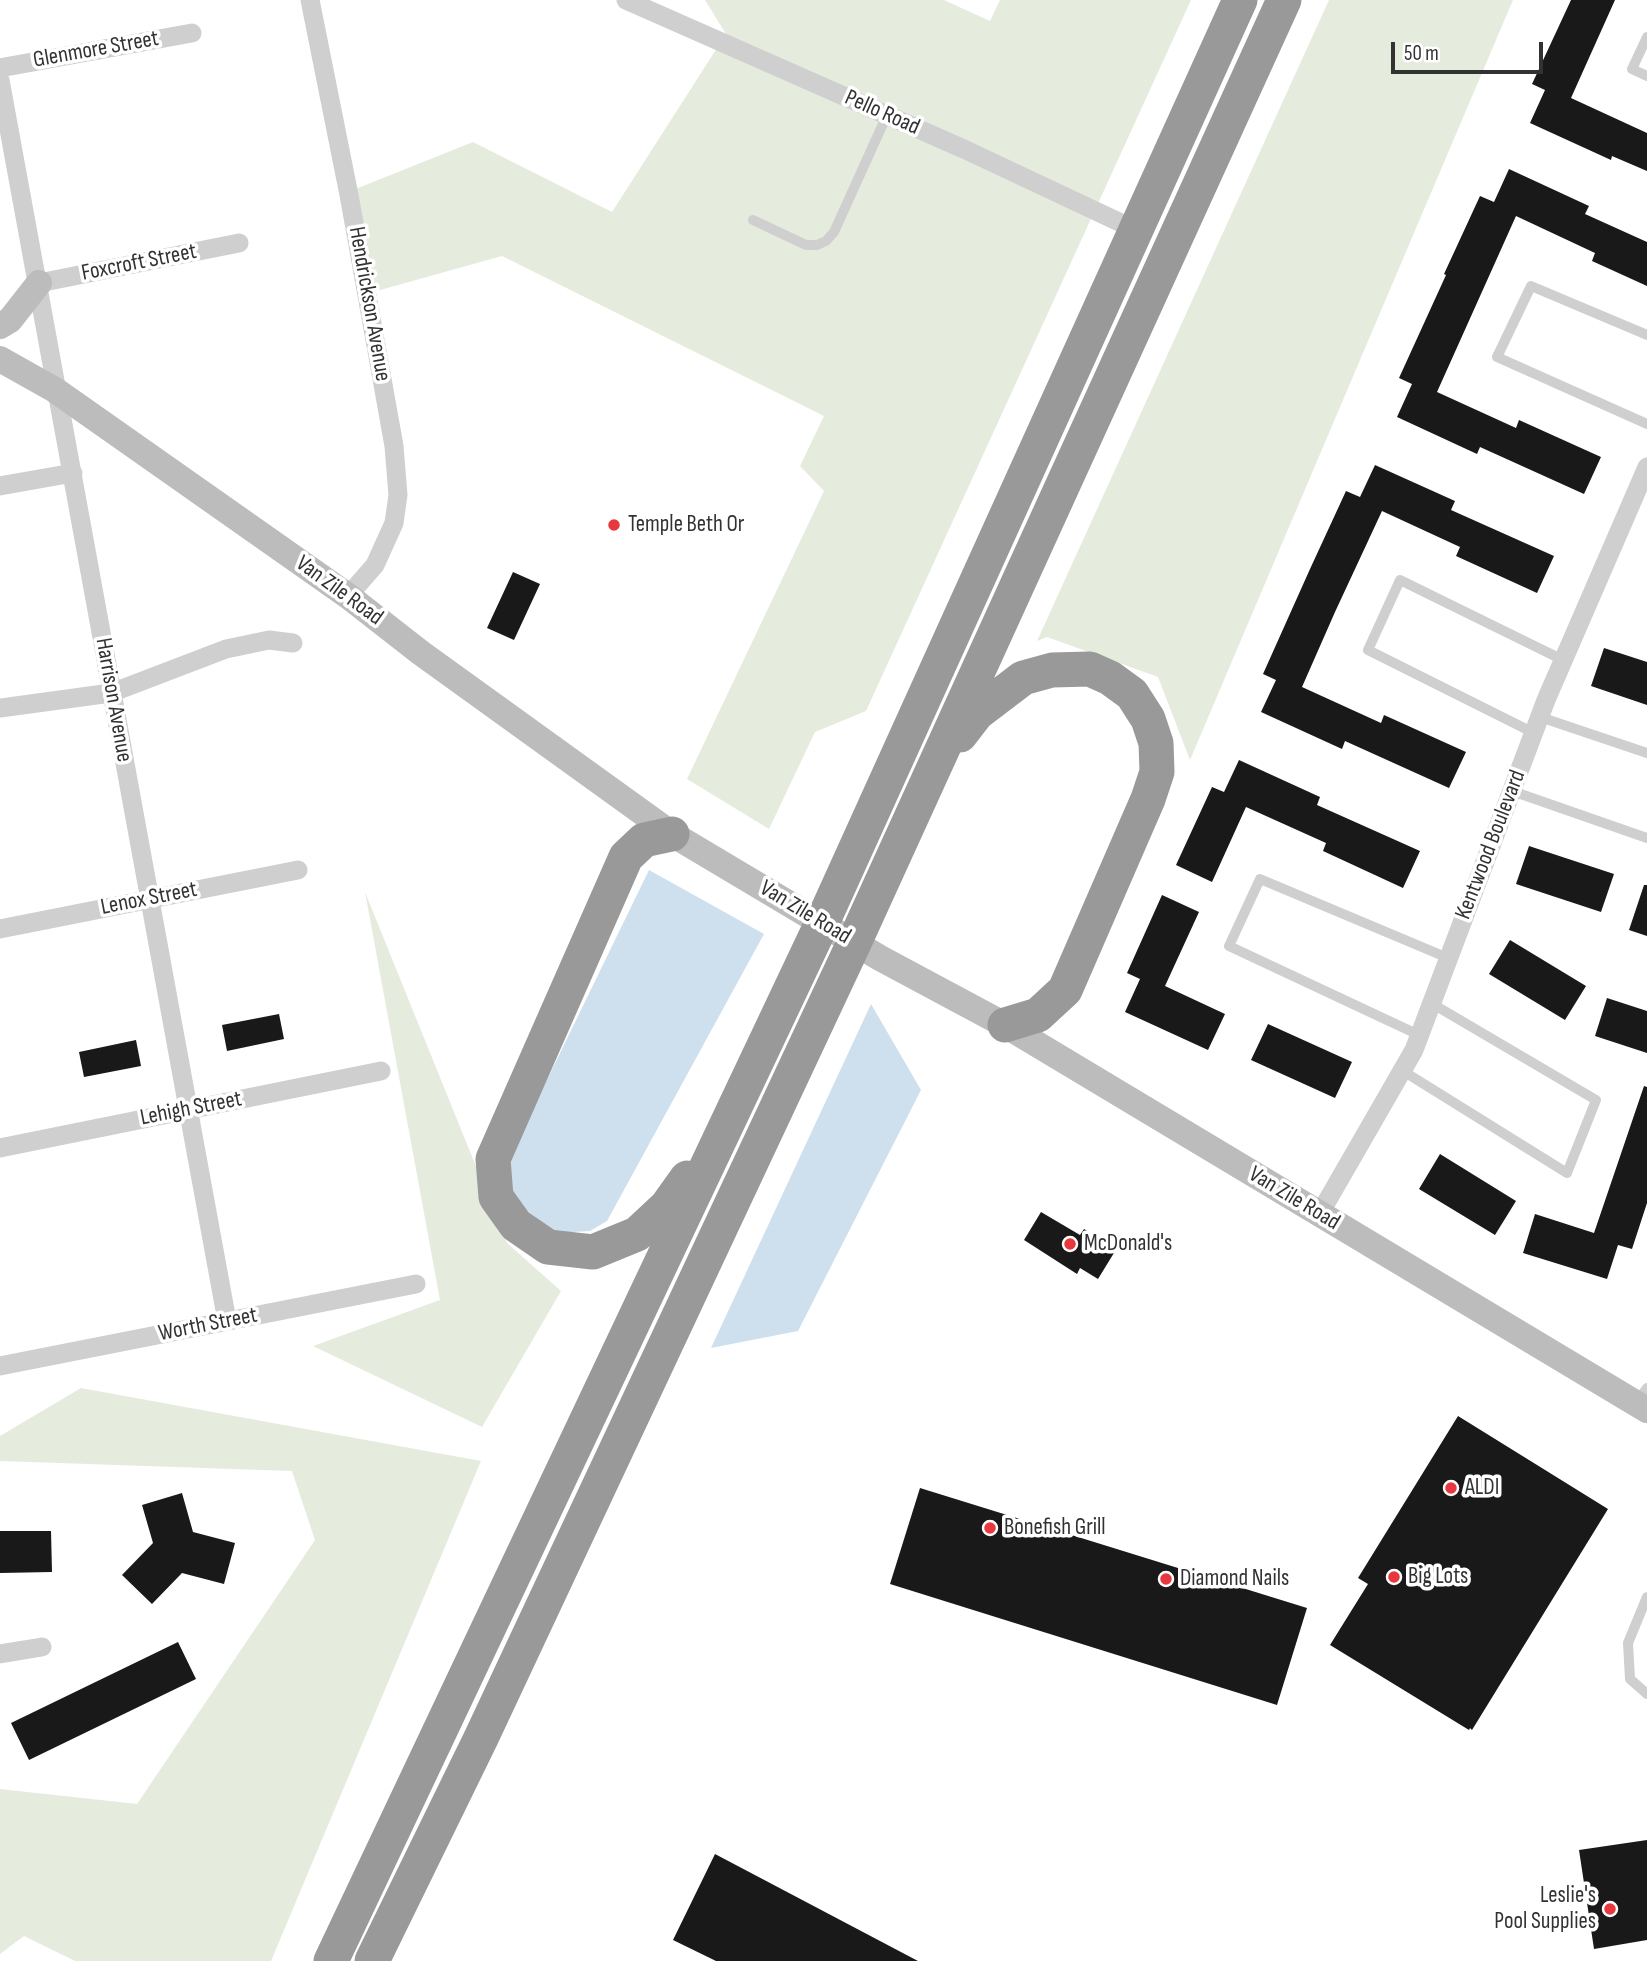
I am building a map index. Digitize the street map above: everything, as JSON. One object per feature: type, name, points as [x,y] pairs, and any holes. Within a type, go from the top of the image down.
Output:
[{"type":"highway","points":[[331,1961],[822,923],[1240,0]]},
{"type":"highway","points":[[372,1961],[493,1713],[854,943],[1284,0]]},
{"type":"highway","points":[[934,768],[977,713],[1023,678],[1052,670],[1090,669],[1110,678],[1132,694],[1148,719],[1156,743],[1157,772],[1148,799],[1065,990],[1038,1015],[1005,1025]]},
{"type":"highway","points":[[672,834],[644,840],[626,857],[493,1159],[496,1197],[516,1225],[548,1247],[593,1252],[637,1234],[667,1206],[729,1121]]},
{"type":"street","name":"Hendrickson Avenue","points":[[310,0],[349,195],[389,418],[398,495],[394,523],[375,565],[348,596]]},
{"type":"street","name":"Pello Road","points":[[626,0],[887,115],[1136,230]]},
{"type":"street","name":"Glenmore Street","points":[[0,68],[192,33]]},
{"type":"street","name":"Harrison Avenue","points":[[0,80],[227,1321]]},
{"type":"street","name":"Foxcroft Street","points":[[38,283],[239,243]]},
{"type":"street","points":[[0,326],[10,320],[38,283]]},
{"type":"street","name":"Van Zile Road","points":[[0,359],[55,390],[348,596],[421,653],[672,834],[854,943],[1005,1025],[1319,1215],[1643,1401]]},
{"type":"street","points":[[0,486],[73,473]]},
{"type":"street","name":"Kentwood Boulevard","points":[[1319,1215],[1403,1071],[1419,1035],[1563,660],[1646,474]]},
{"type":"street","points":[[0,708],[111,693],[226,649],[269,640],[293,643]]},
{"type":"street","name":"Lenox Street","points":[[0,929],[298,870]]},
{"type":"street","name":"Lehigh Street","points":[[1,1147],[382,1071]]},
{"type":"street","name":"Worth Street","points":[[0,1366],[416,1284]]},
{"type":"street","points":[[0,1654],[42,1647]]},
{"type":"lane","points":[[1647,37],[1632,69],[1647,76]]},
{"type":"lane","points":[[753,220],[806,245],[817,245],[826,240],[834,232],[887,115]]},
{"type":"lane","points":[[1647,335],[1531,286],[1497,357],[1647,424]]},
{"type":"lane","points":[[1563,660],[1400,580],[1367,650],[1537,725],[1647,753]]},
{"type":"lane","points":[[1511,791],[1647,838]]},
{"type":"lane","points":[[1419,1035],[1229,946],[1260,879],[1448,958]]},
{"type":"lane","points":[[1403,1071],[1567,1173],[1596,1100],[1431,1003]]},
{"type":"lane","points":[[1647,1597],[1628,1643],[1630,1679],[1647,1694]]},
{"type":"shaded area","points":[[705,0],[944,0],[990,21],[1000,0],[1191,0],[866,711],[815,732],[769,829],[687,779],[824,491],[800,466],[824,416],[502,256],[373,292],[353,190],[473,142],[612,212],[726,34]]},
{"type":"shaded area","points":[[1329,0],[1513,0],[1190,760],[1158,677],[1047,637],[1037,641]]},
{"type":"shaded area","points":[[365,892],[507,1243],[561,1291],[482,1427],[313,1346],[440,1300]]},
{"type":"shaded area","points":[[81,1388],[481,1461],[271,1961],[75,1961],[24,1936],[0,1954],[0,1789],[137,1804],[315,1540],[292,1471],[0,1461],[0,1436]]},
{"type":"water","points":[[649,870],[764,934],[607,1221],[590,1231],[556,1233],[526,1210],[509,1186],[509,1158]]},
{"type":"water","points":[[871,1004],[921,1090],[798,1331],[711,1348]]},
{"type":"building","points":[[1571,0],[1615,0],[1571,98],[1647,133],[1647,171],[1612,156],[1611,160],[1530,123],[1545,90],[1532,84]]},
{"type":"building","points":[[1509,169],[1589,206],[1585,214],[1647,242],[1647,286],[1592,261],[1595,253],[1516,216],[1437,392],[1516,428],[1519,420],[1601,457],[1584,494],[1480,447],[1477,454],[1397,417],[1412,384],[1399,378],[1446,275],[1444,274],[1480,196],[1494,202]]},
{"type":"building","points":[[1375,465],[1455,501],[1451,510],[1554,556],[1537,593],[1456,556],[1460,547],[1382,511],[1335,612],[1302,687],[1381,723],[1384,715],[1466,752],[1449,788],[1345,741],[1342,749],[1261,712],[1276,680],[1263,674],[1346,491],[1360,497]]},
{"type":"building","points":[[513,572],[540,584],[514,640],[487,628]]},
{"type":"building","points":[[1604,648],[1647,662],[1647,705],[1591,686]]},
{"type":"building","points":[[1239,760],[1320,797],[1317,805],[1420,851],[1403,888],[1323,851],[1326,843],[1246,807],[1212,882],[1176,865],[1212,787],[1224,792]]},
{"type":"building","points":[[1529,846],[1614,874],[1601,912],[1516,884]]},
{"type":"building","points":[[1644,885],[1647,885],[1647,936],[1629,930]]},
{"type":"building","points":[[1162,895],[1199,912],[1165,986],[1225,1014],[1208,1050],[1125,1012],[1140,979],[1127,973]]},
{"type":"building","points":[[1510,940],[1586,986],[1565,1020],[1489,974]]},
{"type":"building","points":[[1607,998],[1647,1011],[1647,1053],[1595,1036]]},
{"type":"building","points":[[279,1014],[284,1039],[227,1051],[222,1025]]},
{"type":"building","points":[[1268,1024],[1352,1062],[1335,1098],[1251,1060]]},
{"type":"building","points":[[136,1040],[141,1066],[84,1077],[79,1052]]},
{"type":"building","points":[[1644,1086],[1647,1087],[1647,1203],[1632,1249],[1618,1245],[1607,1279],[1523,1253],[1535,1214],[1594,1233]]},
{"type":"building","points":[[1440,1154],[1516,1201],[1495,1235],[1419,1189]]},
{"type":"building","name":"McDonald's","points":[[1041,1212],[1080,1235],[1084,1229],[1117,1248],[1098,1279],[1080,1268],[1077,1274],[1024,1240]]},
{"type":"building","points":[[1458,1416],[1608,1509],[1472,1730],[1330,1645],[1368,1584],[1358,1578]]},
{"type":"building","points":[[920,1488],[1307,1608],[1277,1705],[890,1584]]},
{"type":"building","points":[[182,1493],[193,1532],[235,1543],[224,1584],[182,1573],[152,1604],[122,1575],[153,1543],[142,1505]]},
{"type":"building","points":[[0,1531],[51,1531],[52,1572],[0,1573]]},
{"type":"building","points":[[178,1642],[196,1679],[29,1760],[11,1723]]},
{"type":"building","points":[[1647,1840],[1647,1940],[1594,1949],[1579,1850]]},
{"type":"building","points":[[715,1854],[918,1961],[716,1961],[673,1940]]},
{"type":"place","name":"Temple Beth Or","points":[[614,525]]},
{"type":"place","name":"McDonald's","points":[[1070,1244]]},
{"type":"place","name":"ALDI","points":[[1451,1488]]},
{"type":"place","name":"Bonefish Grill","points":[[990,1528]]},
{"type":"place","name":"Big Lots","points":[[1394,1577]]},
{"type":"place","name":"Diamond Nails","points":[[1166,1579]]},
{"type":"place","name":"Leslie's Pool Supplies","points":[[1610,1909]]}]
